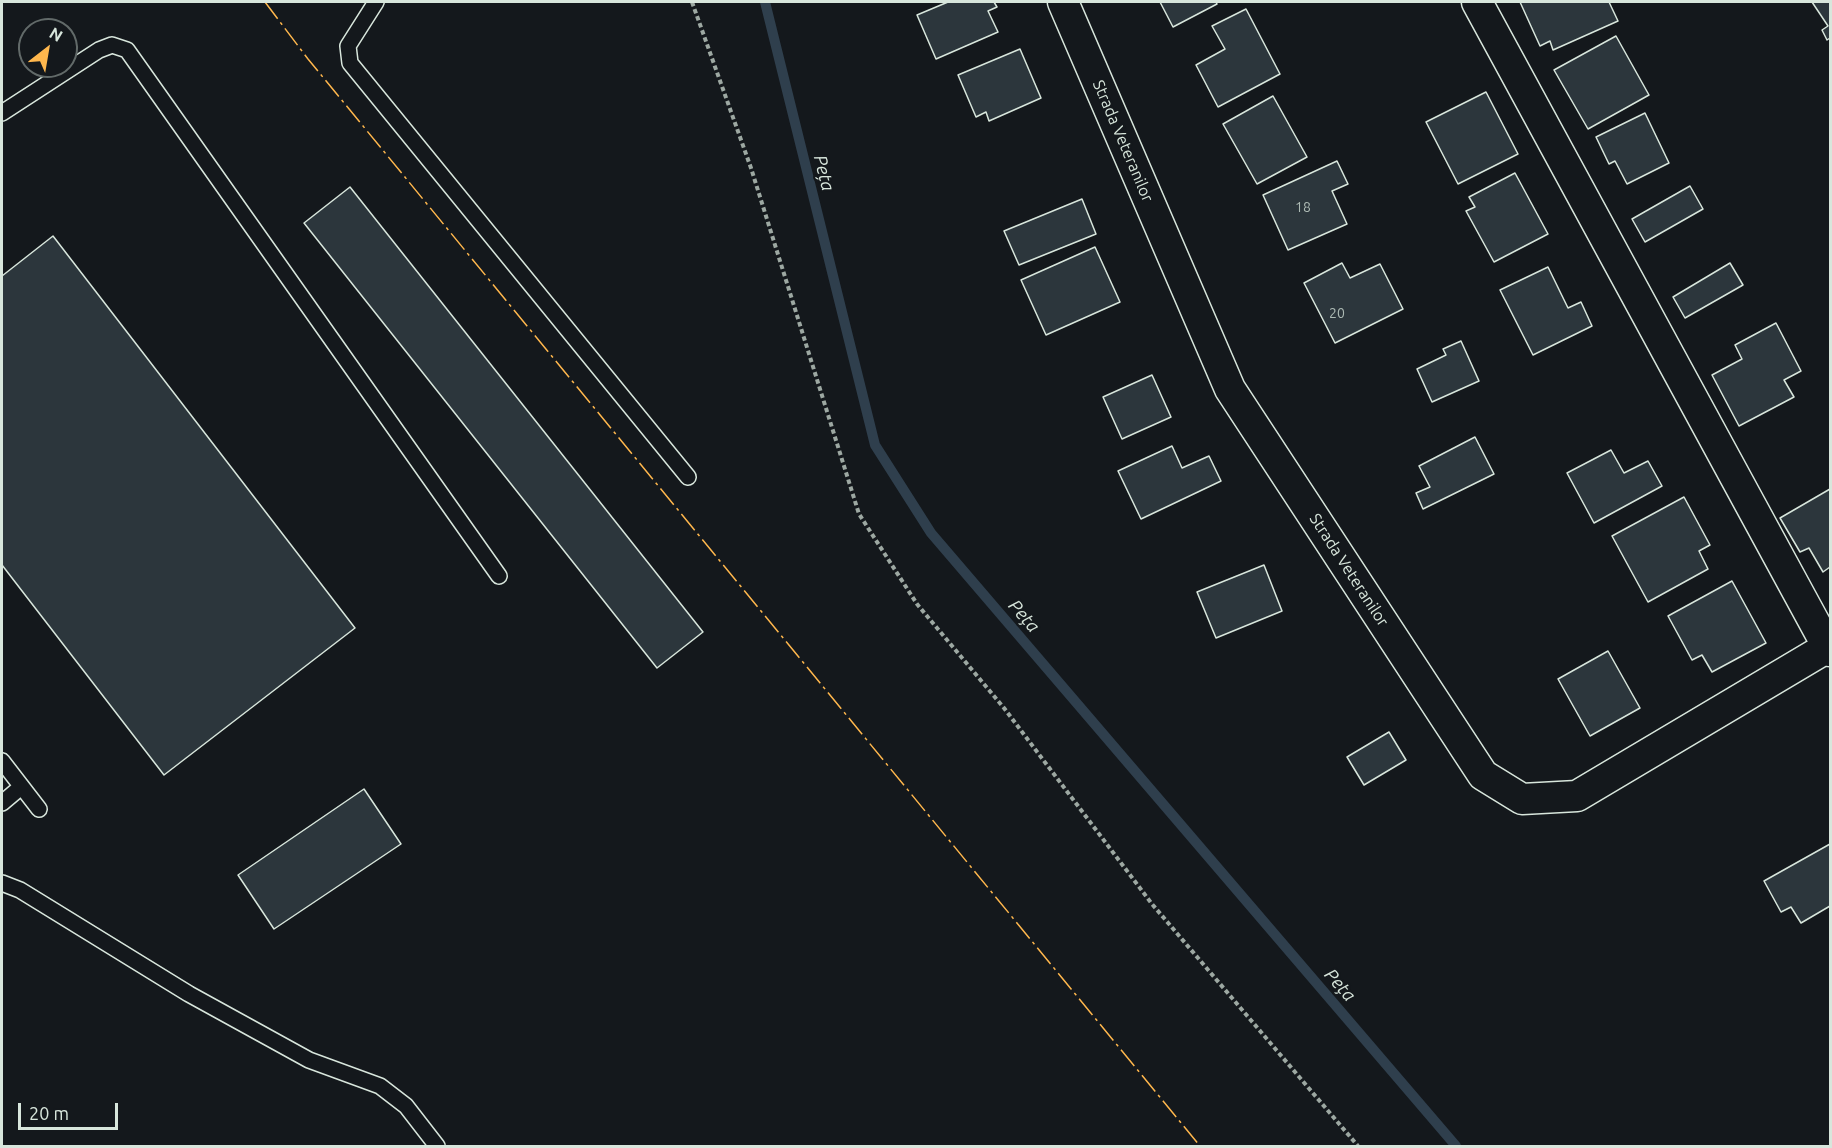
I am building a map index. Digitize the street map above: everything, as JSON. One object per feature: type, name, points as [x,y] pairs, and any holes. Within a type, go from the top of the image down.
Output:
[{"type":"street","name":"Strada Veteranilor","points":[[1063,2],[1230,389],[1483,776],[1521,799],[1577,796],[1829,649],[1478,2]]},
{"type":"lane","points":[[376,2],[348,46],[350,63],[688,477]]},
{"type":"lane","points":[[2,113],[99,50],[112,45],[127,50],[499,576]]},
{"type":"lane","points":[[2,761],[39,809]]},
{"type":"lane","points":[[2,803],[21,787]]},
{"type":"lane","points":[[2,883],[20,890],[189,994],[309,1060],[380,1086],[406,1106],[437,1146]]},
{"type":"path","points":[[692,2],[751,168],[859,514],[917,604],[1004,708],[1152,904],[1358,1146]]},
{"type":"building","points":[[948,2],[994,2],[997,7],[988,11],[998,32],[936,59],[917,15]]},
{"type":"building","points":[[1160,2],[1216,2],[1217,4],[1173,27]]},
{"type":"building","points":[[1520,2],[1609,2],[1618,21],[1553,50],[1550,41],[1540,46]]},
{"type":"building","points":[[1812,2],[1830,2],[1830,38],[1827,40],[1822,30],[1828,26]]},
{"type":"building","points":[[1246,9],[1280,74],[1218,107],[1196,65],[1225,49],[1212,26]]},
{"type":"building","points":[[1616,36],[1649,95],[1588,129],[1554,70]]},
{"type":"building","points":[[1020,49],[1041,98],[989,121],[986,112],[976,117],[958,75]]},
{"type":"building","points":[[1486,92],[1518,154],[1458,184],[1426,122]]},
{"type":"building","points":[[1273,96],[1307,157],[1257,184],[1223,124]]},
{"type":"building","points":[[1645,113],[1669,163],[1627,184],[1615,161],[1609,164],[1596,137]]},
{"type":"building","points":[[1337,161],[1348,184],[1332,191],[1347,224],[1288,250],[1263,195]]},
{"type":"building","points":[[1515,173],[1548,234],[1494,262],[1466,211],[1475,207],[1469,197]]},
{"type":"building","points":[[1690,186],[1703,209],[1645,242],[1632,219]]},
{"type":"building","points":[[350,187],[703,632],[657,668],[304,223]]},
{"type":"building","points":[[1082,199],[1096,234],[1019,265],[1004,231]]},
{"type":"building","points":[[53,236],[355,628],[164,775],[2,565],[2,276]]},
{"type":"building","points":[[1095,247],[1120,302],[1046,335],[1021,280]]},
{"type":"building","points":[[1342,263],[1350,278],[1380,264],[1403,309],[1335,343],[1304,283]]},
{"type":"building","points":[[1730,263],[1743,285],[1685,318],[1673,297]]},
{"type":"building","points":[[1548,267],[1568,308],[1581,302],[1592,326],[1533,355],[1500,290]]},
{"type":"building","points":[[1776,323],[1801,371],[1784,380],[1794,397],[1739,426],[1712,375],[1742,359],[1735,345]]},
{"type":"building","points":[[1461,341],[1479,381],[1432,402],[1417,369],[1446,355],[1443,349]]},
{"type":"building","points":[[1152,375],[1171,417],[1122,439],[1103,397]]},
{"type":"building","points":[[1475,437],[1494,474],[1423,509],[1416,493],[1430,487],[1419,466]]},
{"type":"building","points":[[1172,446],[1182,468],[1209,456],[1221,481],[1141,519],[1118,471]]},
{"type":"building","points":[[1611,450],[1624,473],[1648,461],[1662,486],[1594,523],[1567,473]]},
{"type":"building","points":[[1830,489],[1830,567],[1823,572],[1809,548],[1800,552],[1780,518]]},
{"type":"building","points":[[1684,497],[1710,545],[1699,551],[1708,569],[1648,602],[1612,536]]},
{"type":"building","points":[[1264,565],[1282,611],[1216,638],[1197,592]]},
{"type":"building","points":[[1732,581],[1766,643],[1712,672],[1702,655],[1692,660],[1668,616]]},
{"type":"building","points":[[1608,651],[1640,708],[1590,736],[1558,679]]},
{"type":"building","points":[[1389,732],[1406,760],[1364,785],[1347,757]]},
{"type":"building","points":[[364,789],[401,844],[274,929],[238,875]]},
{"type":"building","points":[[1830,844],[1830,906],[1801,923],[1791,907],[1781,912],[1764,881]]},
{"type":"waterway","name":"Peța","points":[[765,2],[875,445],[931,533],[1456,1146]]},
{"type":"power","points":[[265,2],[308,59],[1200,1146]]}]
